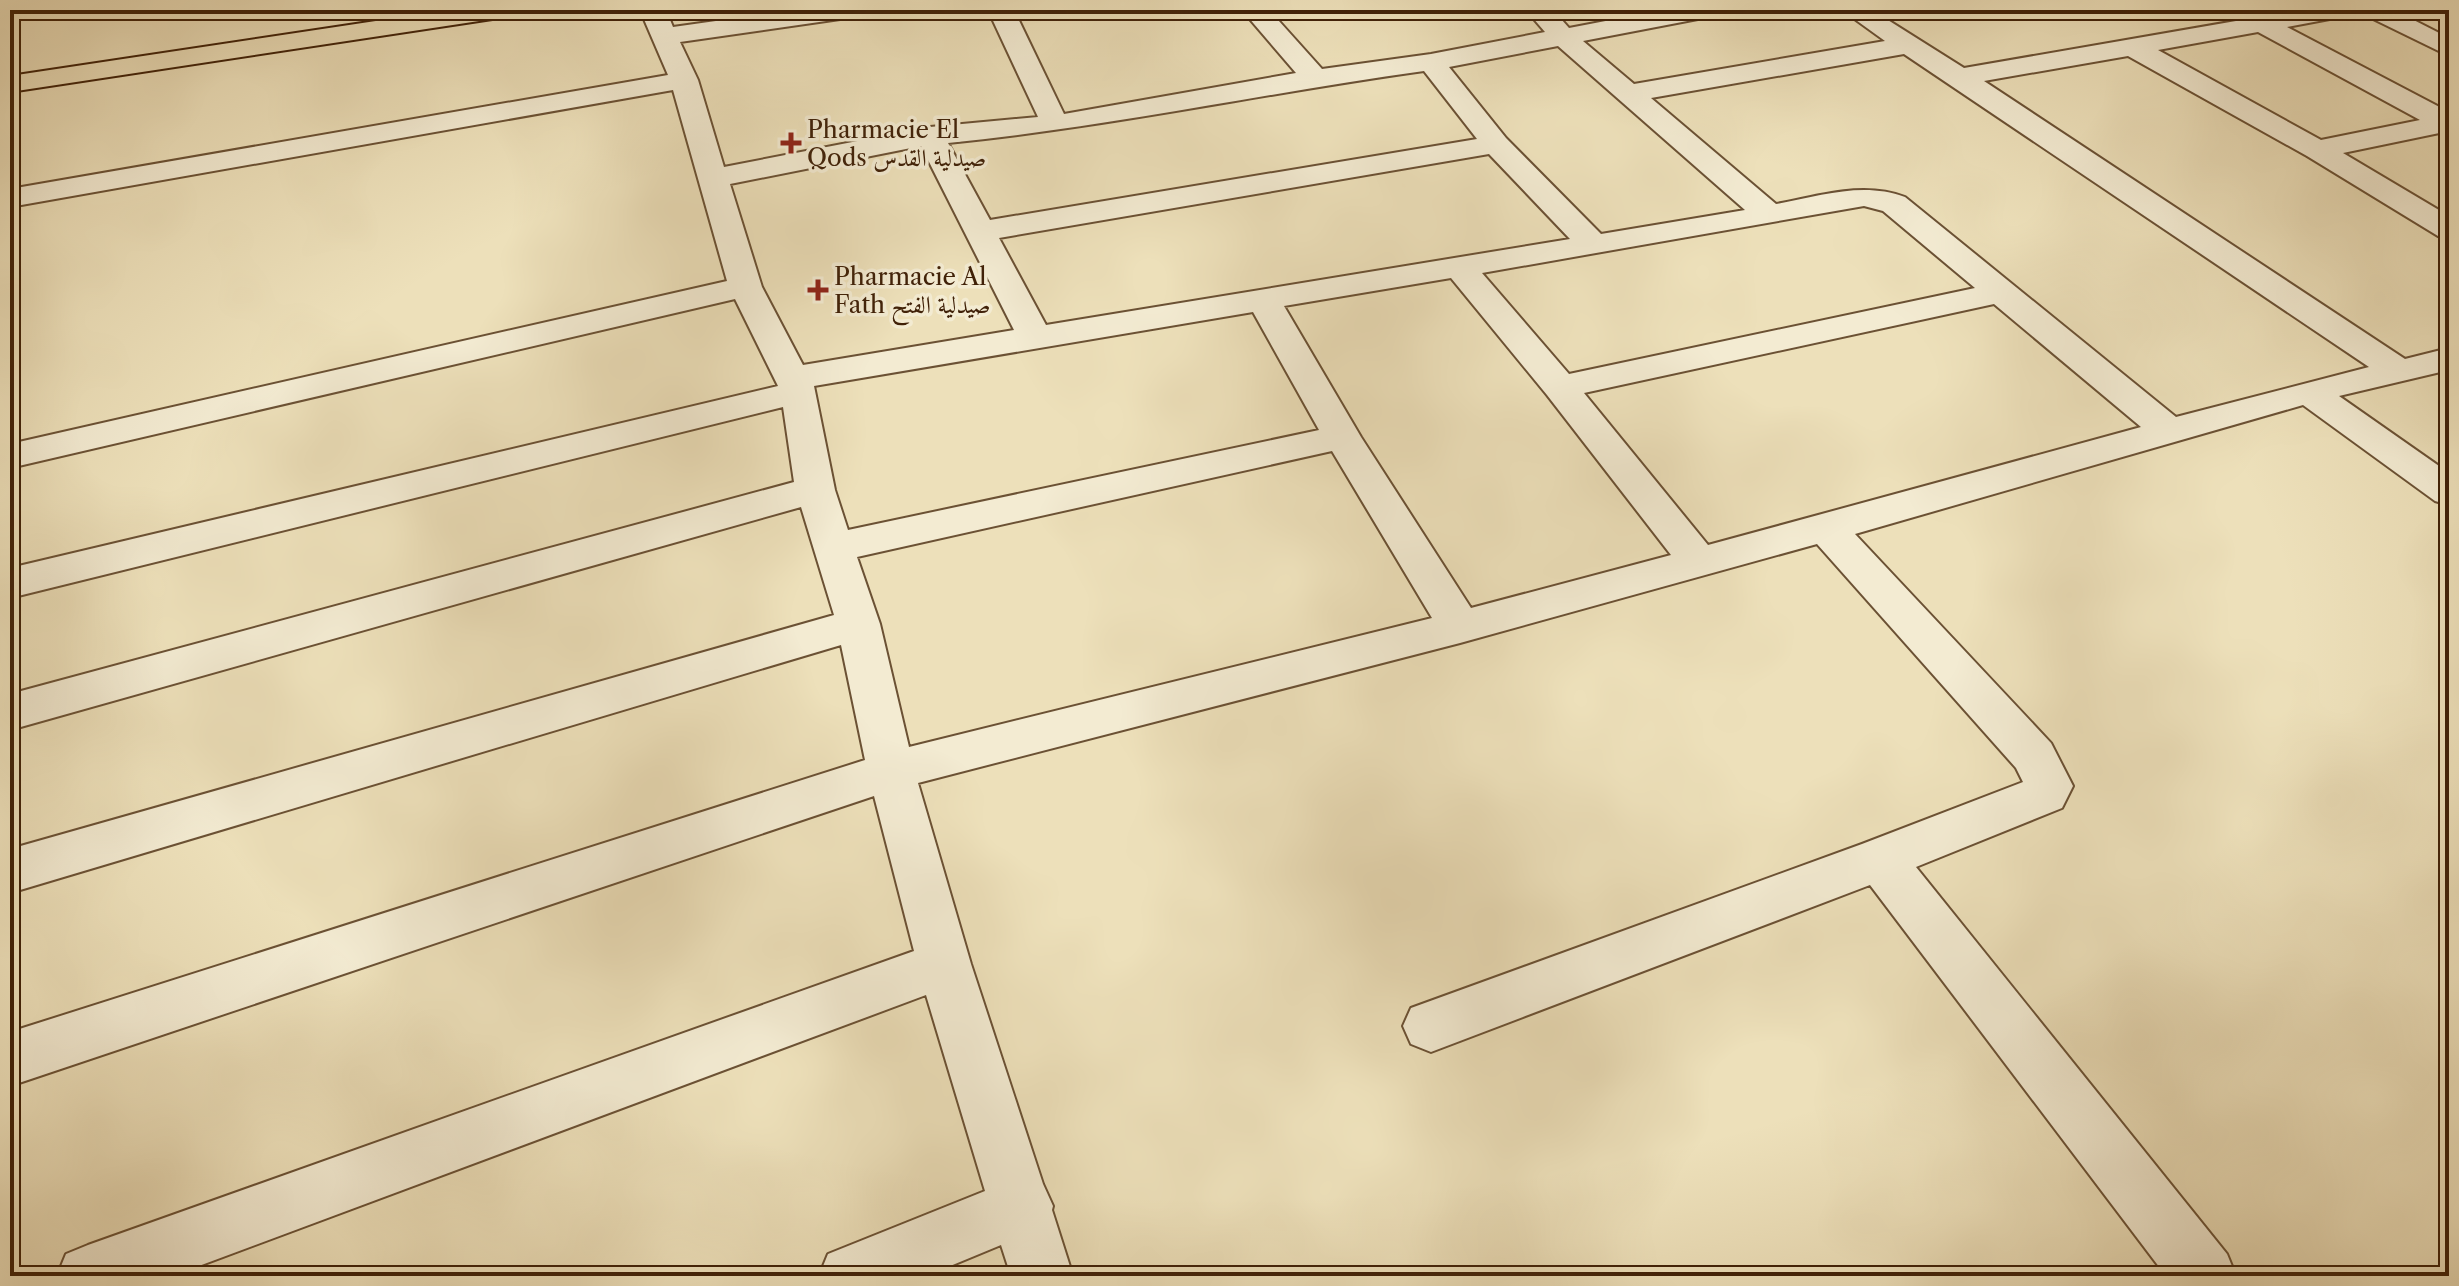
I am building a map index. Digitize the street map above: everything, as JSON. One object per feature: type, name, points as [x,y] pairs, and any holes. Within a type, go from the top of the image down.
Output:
[{"type":"main road","points":[[10,84],[499,10]]},
{"type":"street","points":[[847,10],[659,23],[684,80],[745,287],[796,385],[815,490],[858,624],[891,771],[944,964],[1023,1206],[1042,1276]]},
{"type":"street","points":[[1001,10],[1055,124]]},
{"type":"street","points":[[1255,10],[1315,78]]},
{"type":"street","points":[[1539,10],[1562,36],[1770,215]]},
{"type":"street","points":[[713,178],[930,136],[1055,124],[1315,78],[1431,62],[1703,10]]},
{"type":"street","points":[[1855,10],[1961,77],[2399,371]]},
{"type":"street","points":[[1961,77],[2265,26],[2342,10]]},
{"type":"street","points":[[2374,10],[2449,48]]},
{"type":"street","points":[[2183,16],[2217,34]]},
{"type":"street","points":[[2265,26],[2448,122]]},
{"type":"street","points":[[1631,93],[1908,45]]},
{"type":"street","points":[[2134,48],[2317,150],[2449,229]]},
{"type":"street","points":[[1431,62],[1496,144],[1593,244]]},
{"type":"street","points":[[10,198],[684,80]]},
{"type":"street","points":[[2317,150],[2448,122]]},
{"type":"street","points":[[930,136],[1035,337]]},
{"type":"street","points":[[978,232],[1496,144]]},
{"type":"street","points":[[10,583],[796,385],[1035,337],[1770,215],[1847,199],[1883,199],[1909,214],[2169,431]]},
{"type":"street","points":[[1458,266],[1560,387],[1698,561]]},
{"type":"street","points":[[10,456],[745,287]]},
{"type":"street","points":[[1560,387],[2003,292]]},
{"type":"street","points":[[1263,300],[1342,437],[1460,627]]},
{"type":"street","points":[[10,1059],[891,771],[1460,627],[2309,392],[2449,359]]},
{"type":"street","points":[[2309,392],[2449,492]]},
{"type":"street","points":[[832,548],[1342,437]]},
{"type":"street","points":[[10,712],[815,490]]},
{"type":"street","points":[[1431,1026],[1880,859],[2045,794],[2049,786],[2034,756],[1826,528]]},
{"type":"street","points":[[10,871],[858,624]]},
{"type":"street","points":[[1880,859],[2205,1276]]},
{"type":"street","points":[[88,1276],[944,964]]},
{"type":"street","points":[[850,1276],[1023,1206]]},
{"type":"place","name":"Pharmacie El Qods صيدلية القدس","points":[[791,143]]},
{"type":"place","name":"Pharmacie Al Fath صيدلية الفتح","points":[[818,290]]}]
